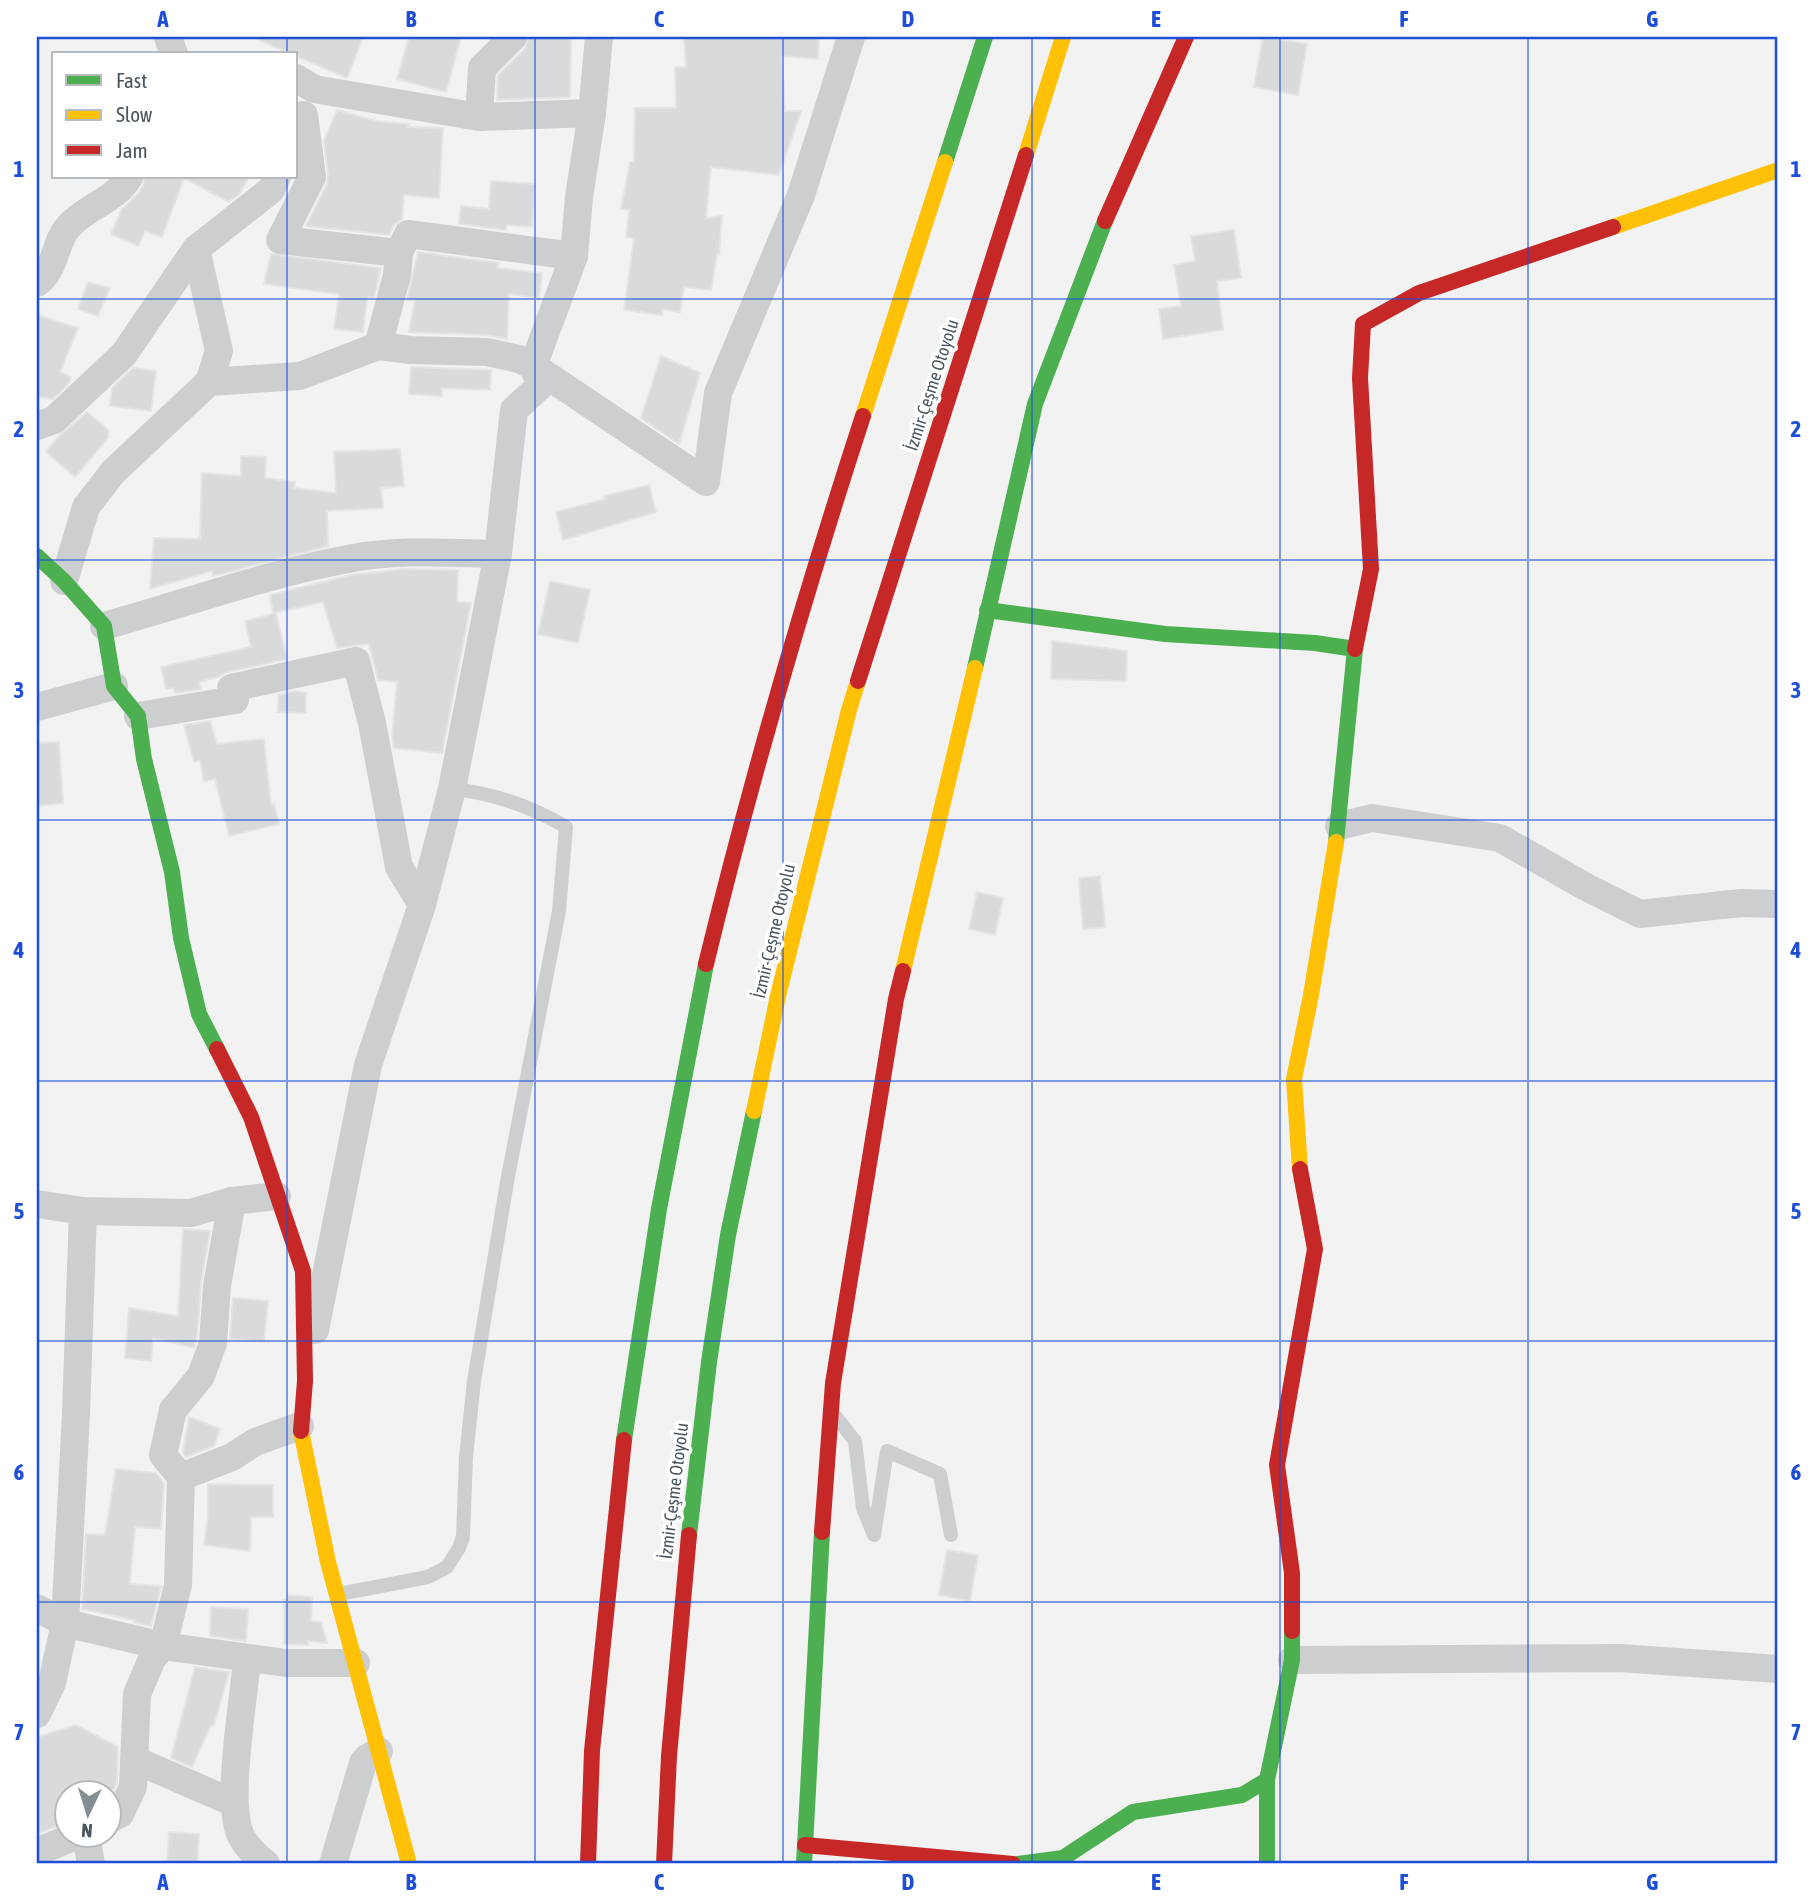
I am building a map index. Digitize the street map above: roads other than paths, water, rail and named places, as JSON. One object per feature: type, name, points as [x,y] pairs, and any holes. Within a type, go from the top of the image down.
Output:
[{"type":"main road","points":[[589,1864],[592,1751],[620,1465],[659,1209],[706,965],[779,685],[985,37]]},
{"type":"main road","name":"İzmir-Çeşme Otoyolu","points":[[664,1864],[669,1756],[682,1593],[709,1362],[728,1235],[778,996],[849,710],[1063,37]]},
{"type":"main road","points":[[804,1864],[831,1411],[837,1357],[896,999],[1035,404],[1112,204],[1186,37]]},
{"type":"main road","points":[[1267,1864],[1267,1780],[1292,1660],[1292,1573],[1278,1465],[1315,1249],[1299,1162],[1294,1079],[1339,826],[1355,649],[1371,569],[1360,378],[1363,324],[1419,293],[1778,170]]},
{"type":"main road","points":[[37,556],[64,581],[104,626],[114,686],[138,716],[144,760],[172,872],[181,938],[199,1014],[251,1117],[303,1271],[305,1381],[300,1426],[316,1510],[409,1864]]},
{"type":"main road","points":[[987,610],[1165,634],[1315,643],[1355,649]]},
{"type":"main road","points":[[1018,1864],[1063,1858],[1133,1812],[1242,1795],[1267,1780]]},
{"type":"main road","points":[[805,1845],[1013,1864]]},
{"type":"street","points":[[479,117],[482,68],[513,37]]},
{"type":"street","points":[[305,1381],[368,1065],[422,905],[452,789],[498,554],[514,410],[541,385],[533,366],[575,256],[579,197],[592,113],[599,37]]},
{"type":"street","points":[[209,382],[300,376],[378,346],[411,350],[487,352],[520,359],[533,366],[706,482],[718,393],[801,195],[851,37]]},
{"type":"street","points":[[280,240],[312,177],[302,104],[479,117],[592,113]]},
{"type":"street","points":[[37,283],[46,276],[68,227],[123,187],[128,178]]},
{"type":"street","points":[[37,426],[54,419],[124,354],[195,249],[271,190],[277,178]]},
{"type":"street","points":[[235,218],[280,240],[399,253]]},
{"type":"street","points":[[378,346],[397,275],[399,253],[408,234],[575,256]]},
{"type":"street","points":[[64,581],[86,507],[113,472],[209,382],[219,351],[195,249]]},
{"type":"street","points":[[104,626],[278,575],[350,558],[424,552],[498,554]]},
{"type":"street","points":[[138,716],[235,700],[231,688],[356,661],[372,723],[399,867],[422,905]]},
{"type":"street","points":[[37,706],[114,686]]},
{"type":"street","points":[[1345,776],[1373,818]]},
{"type":"street","points":[[1339,826],[1373,818],[1500,838],[1640,914],[1741,903],[1778,904]]},
{"type":"street","points":[[37,1204],[83,1211],[191,1213],[232,1201],[277,1196]]},
{"type":"street","points":[[122,1810],[133,1787],[137,1694],[152,1659],[163,1646],[178,1585],[181,1477],[163,1455],[173,1410],[201,1376],[213,1343],[217,1286],[232,1201]]},
{"type":"street","points":[[37,1714],[52,1683],[65,1623],[83,1211]]},
{"type":"street","points":[[181,1477],[232,1457],[254,1442],[300,1426]]},
{"type":"street","points":[[37,1608],[65,1623],[163,1646],[286,1663],[356,1663]]},
{"type":"street","points":[[1292,1660],[1619,1658],[1778,1669]]},
{"type":"street","points":[[247,1659],[234,1803],[240,1835],[252,1853],[266,1864]]},
{"type":"street","points":[[333,1864],[363,1763],[379,1751]]},
{"type":"street","points":[[135,1760],[234,1803]]},
{"type":"lane","points":[[337,1594],[440,1573],[453,1559],[463,1537],[466,1457],[474,1381],[507,1182],[559,911],[566,827],[544,814],[509,800],[475,791],[452,789]]},
{"type":"lane","points":[[831,1411],[855,1441],[863,1508],[874,1535],[887,1451],[940,1474],[951,1535]]}]
